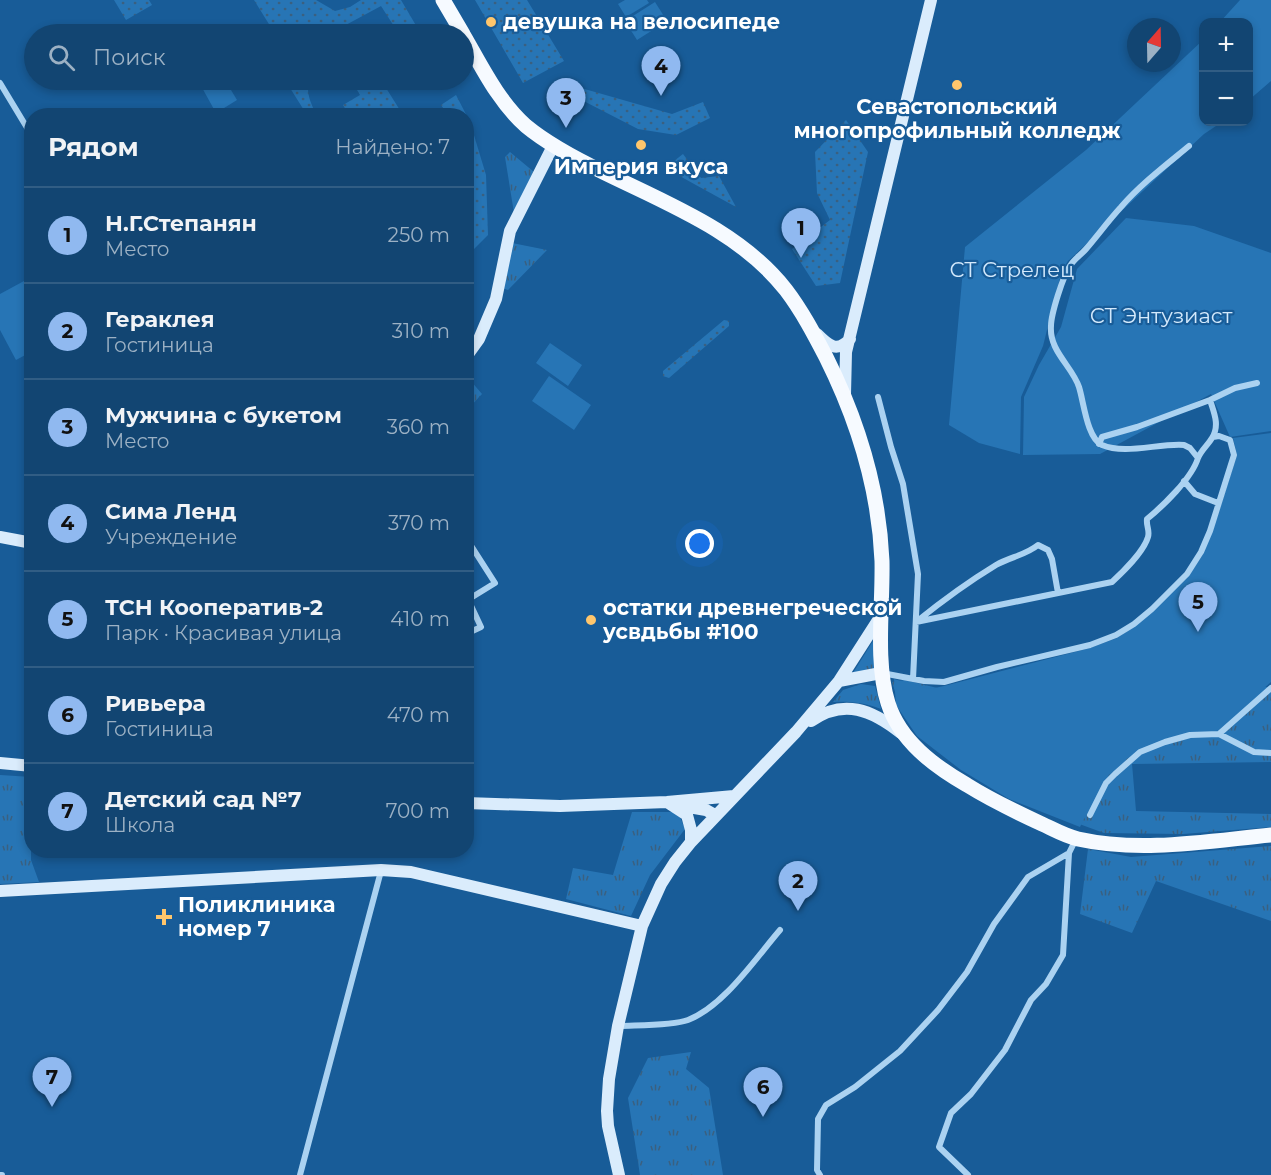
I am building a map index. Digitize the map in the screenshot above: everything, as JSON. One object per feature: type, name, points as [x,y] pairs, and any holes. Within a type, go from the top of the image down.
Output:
[{"type":"main road","points":[[443,0],[457,24]]},
{"type":"main road","points":[[844,395],[846,352],[931,0]]},
{"type":"main road","points":[[474,53],[504,103],[524,124],[553,146],[734,240],[772,273],[800,309],[844,395],[864,448],[871,476],[882,558],[881,673],[894,718],[906,737]]},
{"type":"main road","points":[[474,346],[492,309],[510,231],[553,146]]},
{"type":"main road","points":[[812,330],[828,345],[836,347],[844,345],[850,339]]},
{"type":"main road","points":[[831,368],[839,363],[846,352]]},
{"type":"main road","points":[[0,537],[24,542]]},
{"type":"main road","points":[[619,1175],[608,1126],[609,1079],[618,1026],[642,926],[661,884],[691,842],[796,732],[839,681],[883,613]]},
{"type":"main road","points":[[839,681],[881,673]]},
{"type":"main road","points":[[881,673],[904,724],[924,751],[960,776],[1011,805],[1068,833]]},
{"type":"main road","points":[[796,732],[832,709],[848,708],[866,711],[882,718],[906,737],[923,755],[955,778],[1011,810],[1068,833],[1142,846],[1271,835]]},
{"type":"main road","points":[[0,763],[24,765]]},
{"type":"main road","points":[[474,803],[561,806],[667,802],[734,796]]},
{"type":"main road","points":[[667,802],[706,810],[715,815]]},
{"type":"main road","points":[[667,802],[687,815],[692,830],[691,842]]},
{"type":"main road","points":[[0,891],[381,870],[411,872],[642,926]]},
{"type":"street","points":[[0,83],[24,123]]},
{"type":"street","points":[[1189,146],[1145,183],[1070,265],[1063,278],[1050,327],[1053,344],[1076,379],[1085,408],[1088,428],[1099,444],[1109,447],[1139,448],[1184,445],[1190,448],[1198,458]]},
{"type":"street","points":[[1099,444],[1102,437],[1137,427],[1210,400],[1235,388],[1257,383]]},
{"type":"street","points":[[878,397],[903,484],[918,574],[913,679]]},
{"type":"street","points":[[916,622],[1112,582],[1123,572],[1148,539],[1147,519],[1172,497],[1196,465],[1203,447],[1213,437],[1217,422],[1210,400]]},
{"type":"street","points":[[881,673],[924,681],[944,682],[1090,645],[1116,635],[1134,624],[1187,574],[1201,552],[1234,455],[1230,440],[1219,436],[1213,437]]},
{"type":"street","points":[[1184,481],[1195,494],[1218,503]]},
{"type":"street","points":[[916,622],[949,596],[999,563],[1038,545],[1048,550],[1052,558],[1058,593]]},
{"type":"street","points":[[474,550],[495,582],[474,594]]},
{"type":"street","points":[[474,611],[481,627],[474,630]]},
{"type":"street","points":[[1219,734],[1271,688]]},
{"type":"street","points":[[1090,816],[1106,783],[1140,752],[1165,742],[1190,735],[1219,734],[1254,752],[1271,753]]},
{"type":"street","points":[[968,1175],[939,1147],[951,1113],[971,1094],[1005,1050],[1031,1000],[1046,984],[1064,955],[1068,833]]},
{"type":"street","points":[[820,1175],[818,1170],[818,1119],[826,1105],[855,1087],[900,1051],[938,1010],[967,972],[994,924],[1028,877],[1069,853]]},
{"type":"street","points":[[300,1175],[381,870]]},
{"type":"street","points":[[618,1026],[686,1021],[703,1011],[716,1003],[780,930]]},
{"type":"green space","points":[[114,0],[149,0],[152,5],[126,20]]},
{"type":"green space","points":[[254,0],[316,0],[335,11],[350,7],[361,0],[401,0],[415,24],[393,24],[381,6],[348,24],[269,24]]},
{"type":"green space","points":[[475,0],[527,0],[564,61],[523,83]]},
{"type":"green space","points":[[625,0],[647,0],[649,3],[626,17],[618,4]]},
{"type":"green space","points":[[1240,0],[1271,0],[1271,81],[1253,97],[1253,18],[1224,18]]},
{"type":"green space","points":[[655,2],[667,21],[637,40],[625,21]]},
{"type":"green space","name":"СТ Стрелец","points":[[1199,44],[1199,126],[1216,126],[1204,134],[1068,261],[1062,270],[1043,346],[1021,397],[1020,454],[979,443],[949,425],[965,247],[1086,150],[1169,72],[1181,72],[1181,61]]},
{"type":"green space","points":[[581,88],[672,114],[703,102],[710,118],[676,135],[638,129],[570,94]]},
{"type":"green space","points":[[203,90],[231,90],[237,100],[224,108],[213,108]]},
{"type":"green space","points":[[291,90],[308,90],[313,108],[303,108]]},
{"type":"green space","points":[[357,90],[387,90],[399,108],[345,108],[343,105],[360,95]]},
{"type":"green space","points":[[456,95],[463,108],[443,108],[441,105]]},
{"type":"green space","points":[[846,120],[868,152],[840,283],[816,286],[792,249],[830,220],[817,193],[815,152]]},
{"type":"green space","points":[[474,135],[486,175],[488,235],[474,249]]},
{"type":"green space","points":[[510,152],[534,172],[514,213],[505,157]]},
{"type":"green space","points":[[683,154],[701,178],[719,176],[736,207],[665,168]]},
{"type":"green space","name":"СТ Энтузиаст","points":[[1126,218],[1194,226],[1271,253],[1271,431],[1230,437],[1211,394],[1100,454],[1023,455],[1024,397],[1061,327],[1077,269]]},
{"type":"green space","points":[[512,243],[547,250],[508,290],[502,288]]},
{"type":"green space","points":[[24,281],[24,356],[16,360],[0,330],[0,294]]},
{"type":"green space","points":[[724,320],[729,321],[729,326],[669,378],[663,376],[663,371]]},
{"type":"green space","points":[[550,343],[582,365],[568,386],[536,363]]},
{"type":"green space","points":[[549,376],[591,405],[574,430],[532,401]]},
{"type":"green space","points":[[474,385],[482,394],[474,403]]},
{"type":"green space","points":[[1271,433],[1271,682],[1216,731],[1170,736],[1137,750],[1103,780],[1080,827],[1009,799],[961,770],[917,736],[896,705],[894,679],[930,689],[1090,648],[1117,638],[1135,626],[1187,578],[1202,556],[1213,530],[1237,455],[1233,438]]},
{"type":"green space","points":[[873,641],[875,671],[853,673]]},
{"type":"green space","points":[[905,680],[1143,739],[1239,687],[1271,687],[1271,762],[1132,764],[1136,811],[1271,814],[1271,827],[1183,834],[1104,833],[1019,802],[901,710],[892,682]]},
{"type":"green space","points":[[861,684],[875,686],[881,709],[858,703],[833,702],[843,690]]},
{"type":"green space","points":[[0,775],[24,777],[24,858],[31,858],[39,882],[0,884]]},
{"type":"green space","points":[[632,812],[678,812],[685,829],[650,875],[631,916],[566,899],[573,868],[613,875]]},
{"type":"green space","points":[[1271,846],[1271,921],[1156,881],[1132,933],[1080,914],[1088,849],[1131,857]]},
{"type":"green space","points":[[691,1052],[686,1069],[709,1088],[723,1175],[640,1175],[628,1098],[648,1058]]},
{"type":"place","name":"девушка на велосипеде","points":[[491,22]]},
{"type":"place","name":"Севастопольский многопрофильный колледж","points":[[957,85]]},
{"type":"place","name":"Сима Ленд","points":[[661,96]]},
{"type":"place","name":"Мужчина с букетом","points":[[566,128]]},
{"type":"place","name":"Империя вкуса","points":[[641,145]]},
{"type":"place","name":"Н.Г.Степанян","points":[[801,258]]},
{"type":"place","name":"остатки древнегреческой усвдьбы #100","points":[[591,620]]},
{"type":"place","name":"ТСН Кооператив-2","points":[[1198,632]]},
{"type":"place","name":"Гераклея","points":[[798,911]]},
{"type":"place","name":"Поликлиника номер 7","points":[[164,917]]},
{"type":"place","name":"Детский сад №7","points":[[52,1107]]},
{"type":"place","name":"Ривьера","points":[[763,1117]]}]
